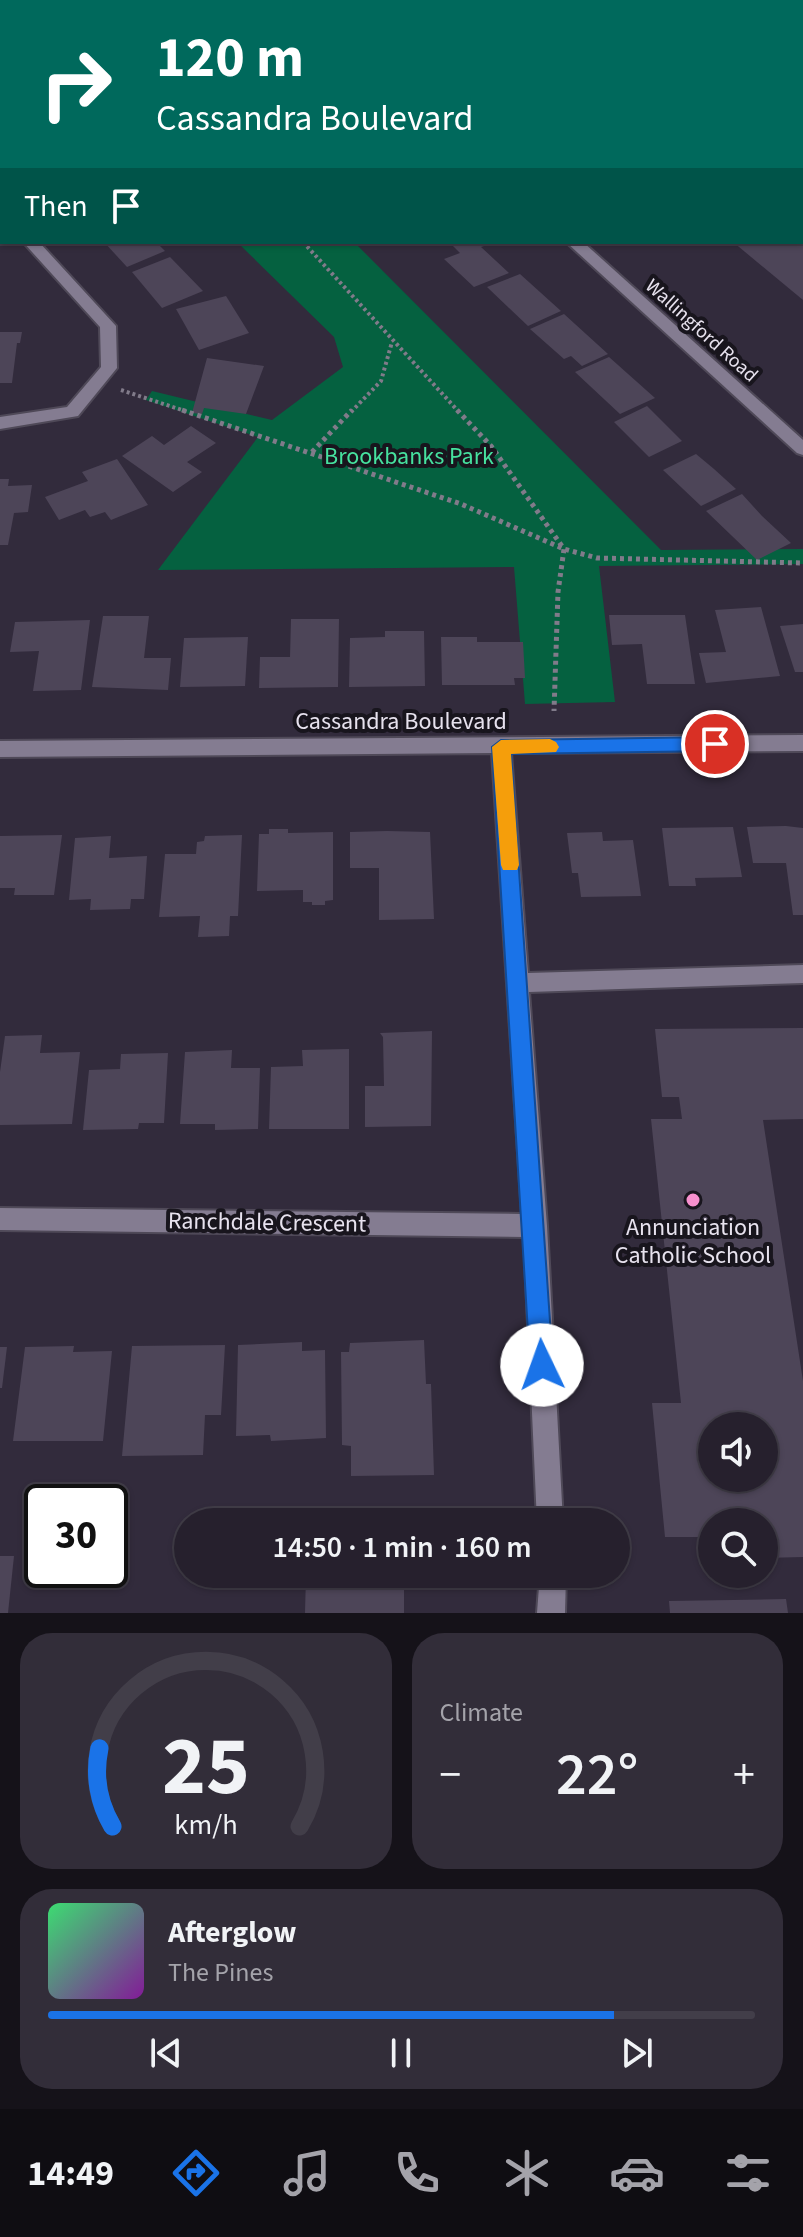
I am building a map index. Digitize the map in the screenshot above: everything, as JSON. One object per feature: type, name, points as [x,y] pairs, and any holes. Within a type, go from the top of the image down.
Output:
[{"type":"street","points":[[0,423],[72,412],[109,368],[108,326],[33,244]]},
{"type":"street","name":"Wallingford Road","points":[[576,244],[803,449]]},
{"type":"street","name":"Cassandra Boulevard","points":[[0,749],[803,743]]},
{"type":"street","points":[[501,747],[535,1226],[549,1508]]},
{"type":"street","points":[[519,983],[803,974]]},
{"type":"street","name":"Ranchdale Crescent","points":[[0,1219],[535,1226]]},
{"type":"street","points":[[551,1613],[552,1588]]},
{"type":"path","points":[[305,244],[491,446],[564,549],[558,592],[554,711]]},
{"type":"path","points":[[312,452],[381,381],[392,342]]},
{"type":"path","points":[[97,382],[461,504],[564,549],[597,558],[803,563]]},
{"type":"green space","name":"Brookbanks Park","points":[[239,244],[356,244],[661,550],[803,549],[803,564],[599,566],[615,702],[525,704],[514,567],[158,570],[258,437],[146,400],[152,391],[272,420],[343,367],[334,337]]},
{"type":"building","points":[[106,244],[158,244],[165,251],[127,267]]},
{"type":"building","points":[[486,244],[481,247],[509,273],[474,287],[444,259],[460,253],[452,245]]},
{"type":"building","points":[[735,244],[803,244],[803,300]]},
{"type":"building","points":[[170,257],[203,291],[162,308],[132,272]]},
{"type":"building","points":[[520,274],[561,311],[528,326],[487,287]]},
{"type":"building","points":[[226,296],[249,333],[199,350],[176,309]]},
{"type":"building","points":[[564,314],[608,354],[582,366],[571,356],[564,359],[530,329]]},
{"type":"building","points":[[0,332],[22,332],[20,343],[17,343],[12,383],[0,383]]},
{"type":"building","points":[[609,357],[655,398],[620,414],[575,372]]},
{"type":"building","points":[[207,358],[264,366],[246,414],[204,408],[202,414],[192,413]]},
{"type":"building","points":[[647,406],[682,441],[649,457],[614,422]]},
{"type":"building","points":[[191,426],[216,443],[187,462],[202,472],[173,492],[122,456],[152,436],[164,445]]},
{"type":"building","points":[[696,454],[736,489],[701,506],[663,470]]},
{"type":"building","points":[[117,459],[148,505],[111,520],[105,512],[90,517],[85,510],[59,520],[45,497],[88,481],[82,472]]},
{"type":"building","points":[[0,479],[9,479],[8,486],[32,485],[28,512],[14,513],[8,545],[0,545]]},
{"type":"building","points":[[742,494],[791,543],[757,560],[706,511]]},
{"type":"building","points":[[761,607],[780,676],[706,683],[699,653],[726,652],[715,610]]},
{"type":"building","points":[[609,615],[685,615],[695,684],[647,684],[642,644],[612,645]]},
{"type":"building","points":[[103,616],[149,616],[144,658],[171,658],[168,690],[92,687]]},
{"type":"building","points":[[291,619],[339,619],[338,687],[259,688],[260,657],[290,657]]},
{"type":"building","points":[[90,620],[81,690],[33,691],[39,651],[10,652],[15,622]]},
{"type":"building","points":[[803,624],[803,672],[795,672],[780,626]]},
{"type":"building","points":[[385,631],[424,631],[425,686],[349,687],[350,638],[385,637]]},
{"type":"building","points":[[248,637],[245,686],[180,687],[184,638]]},
{"type":"building","points":[[441,637],[477,637],[477,642],[523,642],[525,678],[514,678],[515,685],[442,685]]},
{"type":"building","points":[[733,827],[742,877],[695,878],[696,886],[669,886],[662,828]]},
{"type":"building","points":[[747,827],[803,828],[803,915],[793,915],[786,863],[753,863]]},
{"type":"building","points":[[269,829],[288,829],[288,833],[333,832],[333,900],[325,901],[325,905],[312,905],[312,902],[303,902],[303,890],[257,891],[259,834],[269,834]]},
{"type":"building","points":[[350,832],[430,832],[434,919],[379,920],[379,868],[350,868]]},
{"type":"building","points":[[602,832],[603,841],[633,840],[641,896],[581,897],[578,873],[572,873],[567,833]]},
{"type":"building","points":[[62,835],[54,895],[14,895],[15,888],[0,888],[0,836]]},
{"type":"building","points":[[242,835],[238,916],[230,916],[229,936],[198,937],[200,916],[159,917],[165,854],[196,854],[197,842],[204,841],[205,836]]},
{"type":"building","points":[[111,836],[109,858],[147,856],[144,899],[131,899],[130,909],[90,910],[91,899],[69,900],[75,838]]},
{"type":"building","points":[[803,1028],[803,1119],[763,1120],[803,1381],[803,1557],[778,1558],[778,1508],[698,1508],[698,1537],[665,1537],[652,1403],[681,1403],[651,1119],[682,1119],[679,1097],[662,1097],[655,1029]]},
{"type":"building","points":[[432,1031],[431,1126],[365,1127],[365,1086],[384,1086],[383,1037],[380,1033]]},
{"type":"building","points":[[42,1035],[40,1053],[80,1052],[72,1124],[0,1125],[0,1072],[5,1036]]},
{"type":"building","points":[[349,1049],[349,1129],[269,1129],[271,1067],[303,1066],[302,1050]]},
{"type":"building","points":[[232,1050],[231,1068],[260,1068],[258,1129],[215,1130],[215,1124],[180,1124],[185,1052]]},
{"type":"building","points":[[168,1053],[164,1123],[139,1123],[138,1129],[83,1130],[89,1070],[120,1069],[121,1054]]},
{"type":"building","points":[[424,1340],[426,1384],[431,1384],[434,1475],[351,1476],[351,1446],[342,1445],[341,1352],[349,1352],[350,1343]]},
{"type":"building","points":[[302,1342],[302,1351],[325,1350],[326,1438],[271,1441],[270,1435],[236,1436],[238,1345]]},
{"type":"building","points":[[225,1345],[221,1415],[205,1415],[203,1455],[122,1456],[132,1346]]},
{"type":"building","points":[[74,1346],[73,1352],[112,1351],[103,1441],[13,1441],[25,1347]]},
{"type":"building","points":[[0,1347],[7,1347],[2,1388],[0,1388]]},
{"type":"building","points":[[0,1556],[14,1556],[8,1613],[0,1613]]},
{"type":"building","points":[[306,1588],[404,1588],[404,1613],[305,1613]]},
{"type":"building","points":[[786,1599],[788,1613],[670,1613],[669,1601]]},
{"type":"slow traffic","points":[[510,865],[501,747],[550,747]]},
{"type":"place","name":"Annunciation Catholic School","points":[[693,1200]]},
{"type":"route","points":[[542,1365],[501,747],[715,744]]}]
